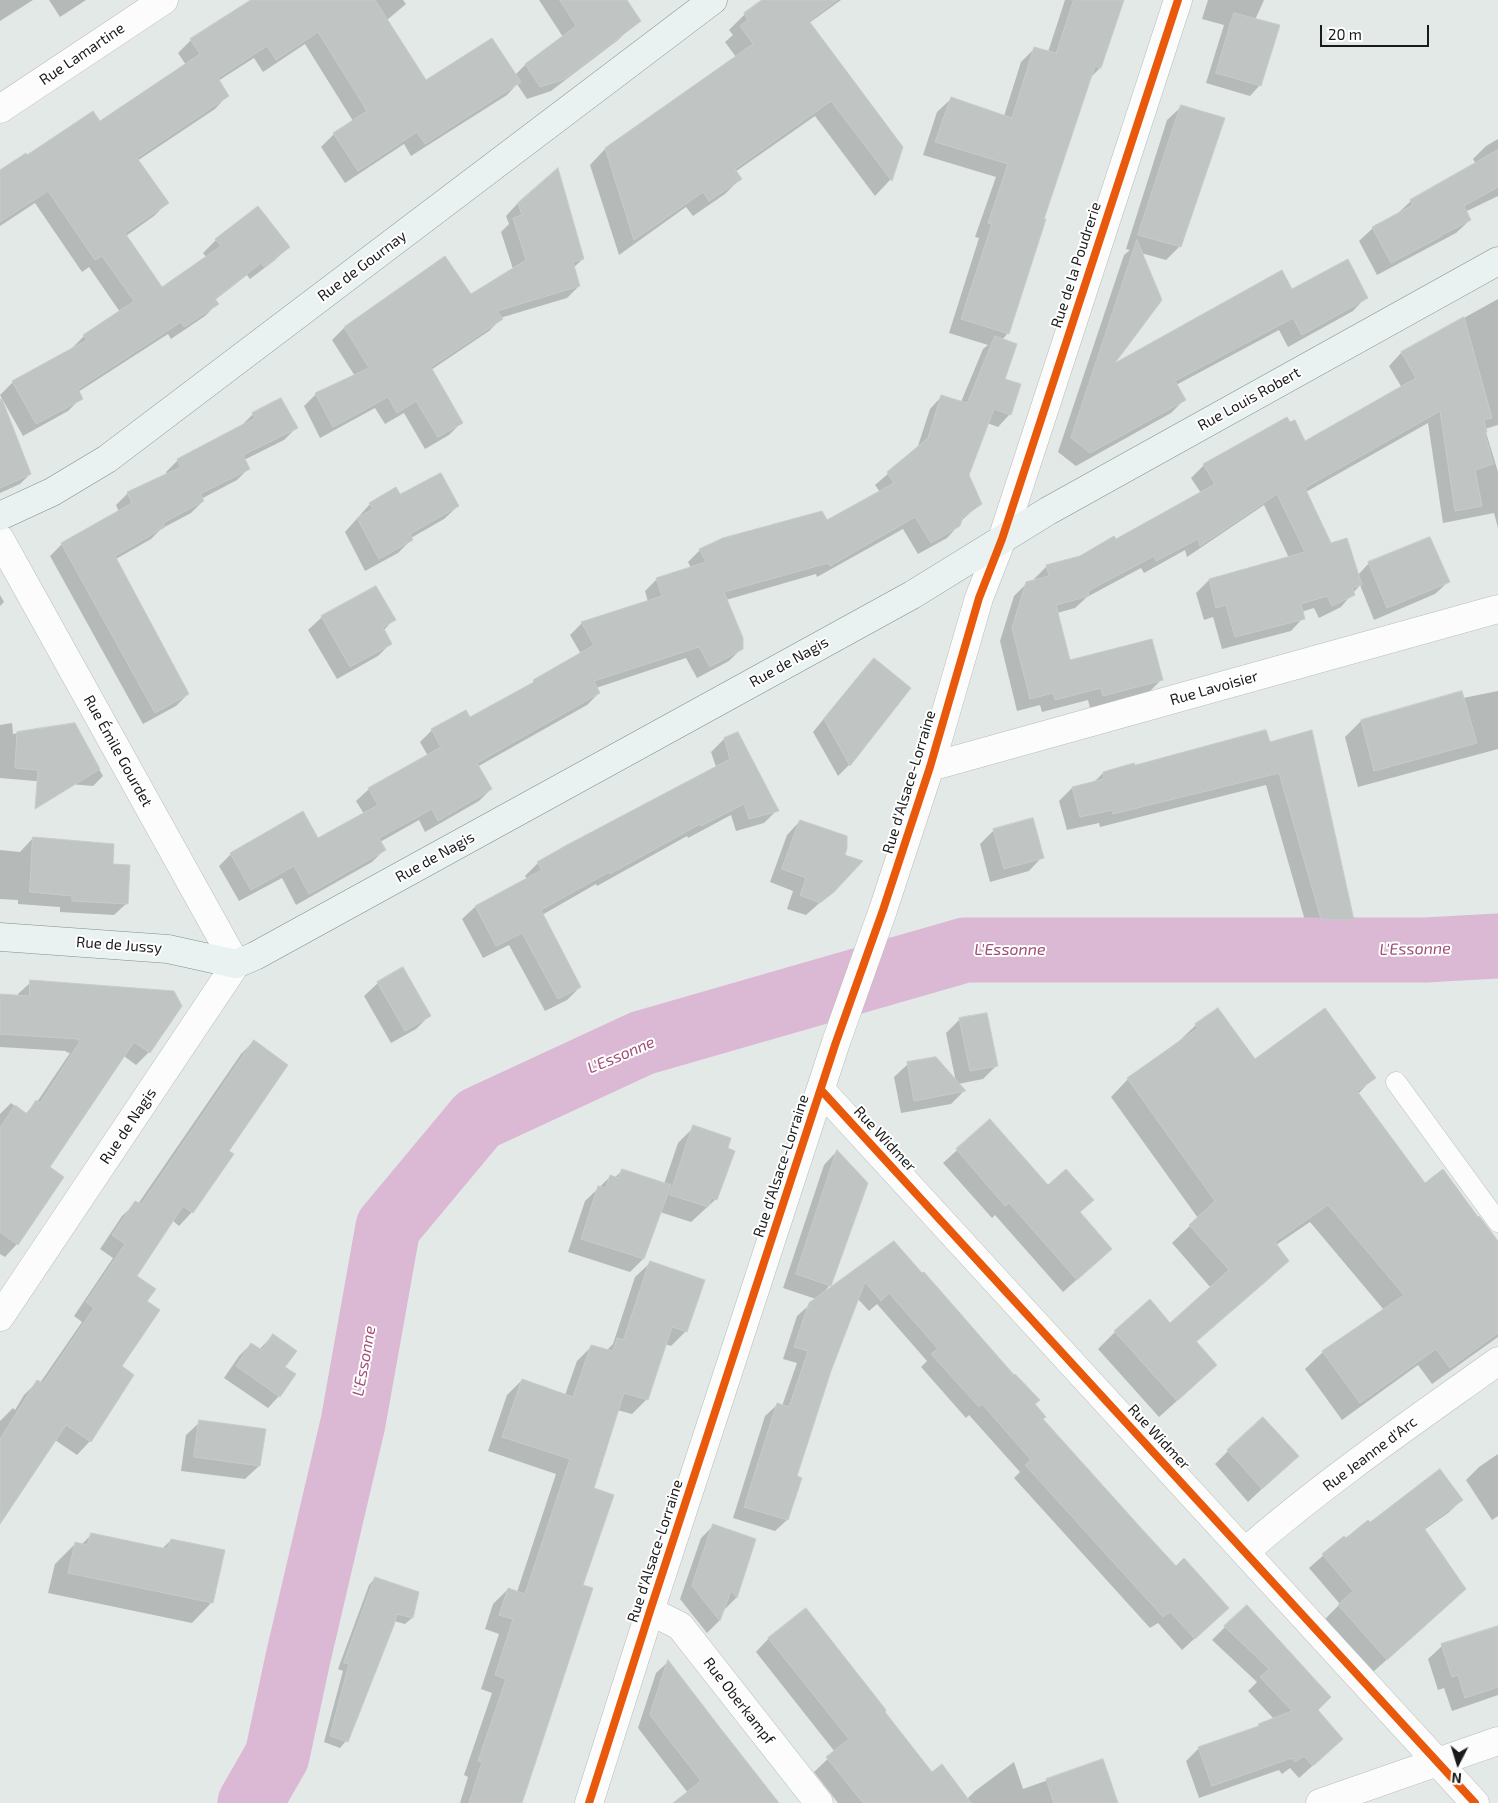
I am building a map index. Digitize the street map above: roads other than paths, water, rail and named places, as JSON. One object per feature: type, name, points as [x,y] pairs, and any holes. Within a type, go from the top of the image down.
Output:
[{"type":"street","name":"Rue Lamartine","points":[[0,109],[164,0]]},
{"type":"street","name":"Rue de Gournay","points":[[0,516],[52,492],[106,459],[714,0]]},
{"type":"street","name":"Rue de la Poudrerie","points":[[1002,539],[1178,0]]},
{"type":"street","name":"Rue Louis Robert","points":[[1002,539],[1048,510],[1498,261]]},
{"type":"street","name":"Rue Émile Gourdet","points":[[0,539],[236,964]]},
{"type":"street","name":"Rue d'Alsace-Lorraine","points":[[589,1803],[836,1042],[883,910],[930,767],[979,598],[1002,539]]},
{"type":"street","name":"Rue de Nagis","points":[[0,1317],[236,964],[283,941],[903,600],[1002,539]]},
{"type":"street","name":"Rue Lavoisier","points":[[930,767],[1498,608]]},
{"type":"street","name":"Rue de Jussy","points":[[0,937],[168,949],[236,964]]},
{"type":"street","name":"Rue Widmer","points":[[821,1090],[1246,1551],[1475,1803]]},
{"type":"street","name":"Rue Jeanne d'Arc","points":[[1246,1551],[1270,1530],[1384,1442],[1498,1361]]},
{"type":"street","name":"Rue Oberkampf","points":[[650,1611],[680,1626],[818,1803]]},
{"type":"street","points":[[1320,1803],[1498,1741]]},
{"type":"lane","points":[[1396,1082],[1498,1222]]},
{"type":"waterway","name":"L'Essonne","points":[[250,1803],[277,1756],[353,1423],[388,1227],[478,1119],[642,1043],[965,950],[1425,950],[1498,946]]}]
